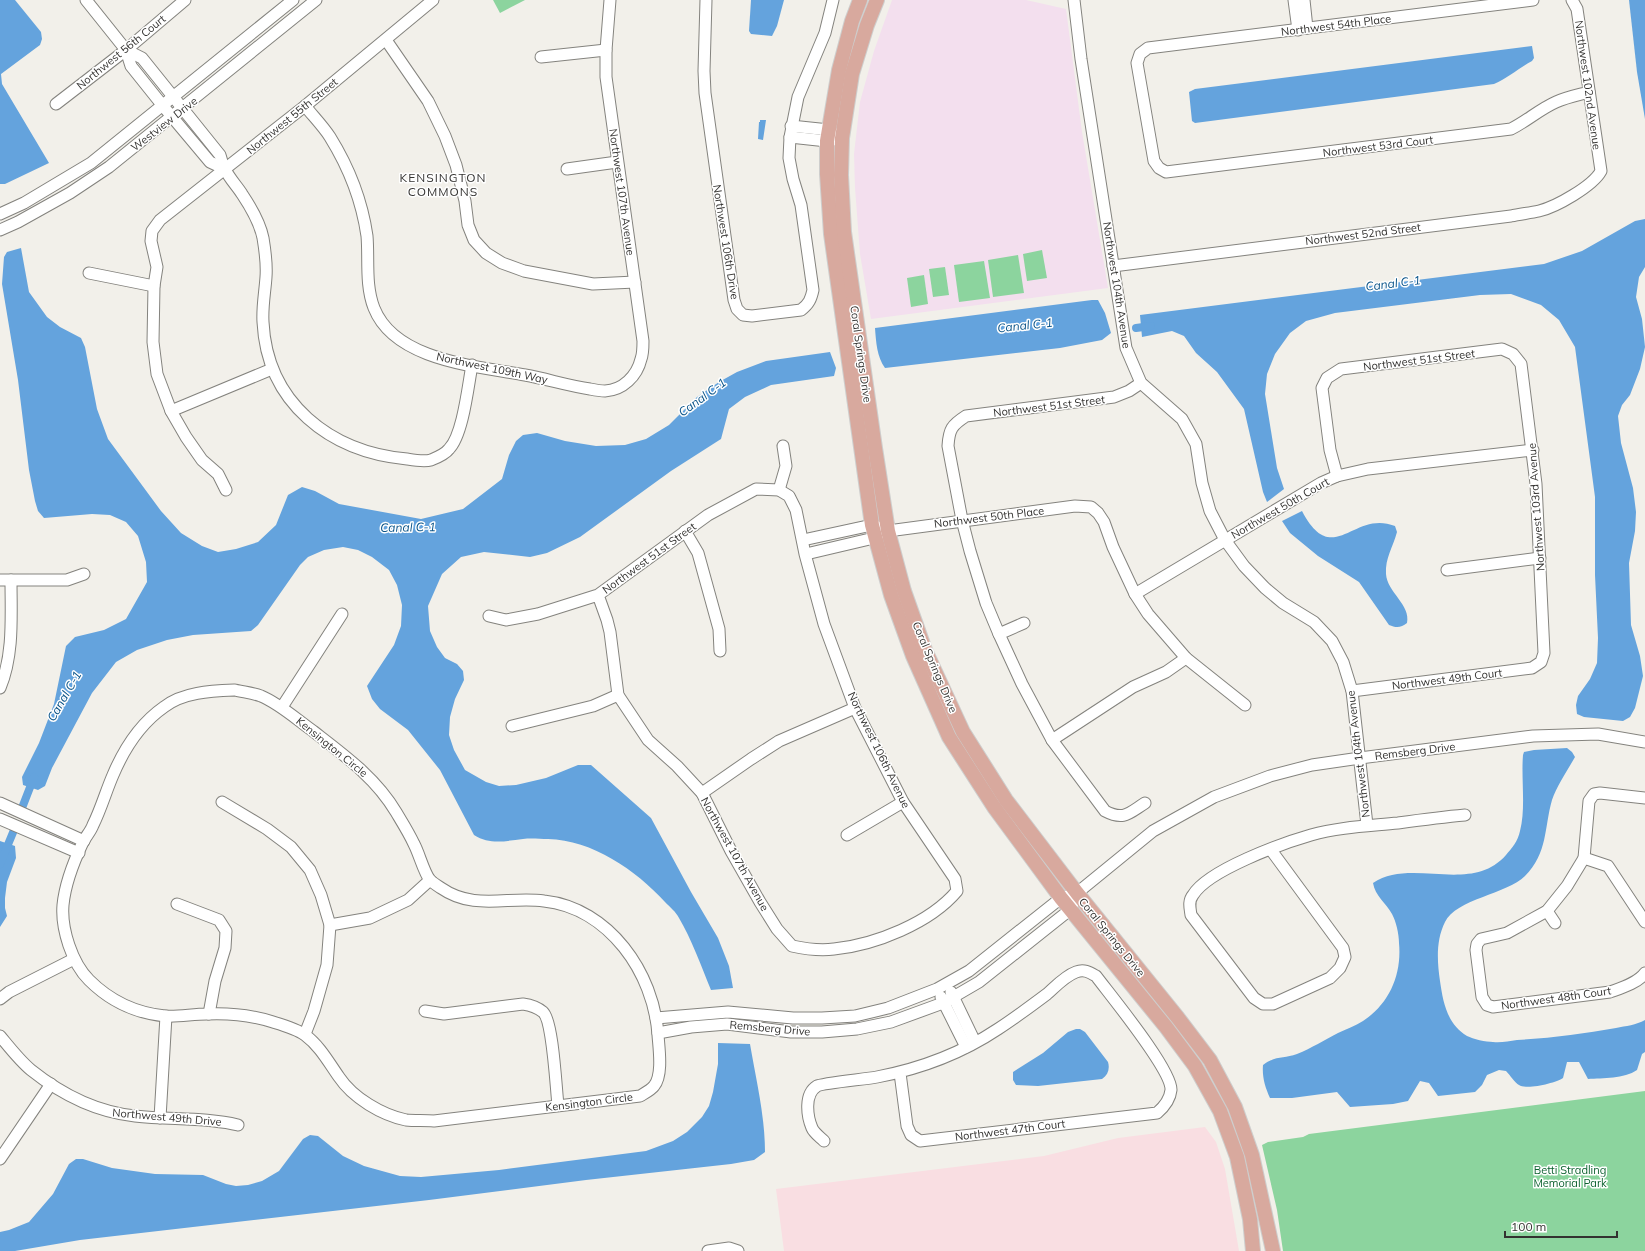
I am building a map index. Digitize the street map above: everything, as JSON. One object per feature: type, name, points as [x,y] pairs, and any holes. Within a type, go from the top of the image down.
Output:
[{"type":"main road","name":"Coral Springs Drive","points":[[860,0],[852,21],[839,70],[828,136],[827,174],[831,234],[873,532],[891,595],[913,656],[949,737],[994,807],[1066,904],[1166,1027],[1195,1066],[1220,1111],[1237,1157],[1250,1219],[1254,1251]]},
{"type":"main road","name":"Coral Springs Drive","points":[[876,0],[852,74],[842,138],[841,175],[844,232],[888,531],[904,591],[925,650],[963,732],[1006,800],[1077,893],[1210,1060],[1235,1107],[1252,1155],[1273,1251]]},
{"type":"main road","points":[[1227,1131],[1242,1126]]},
{"type":"street","points":[[86,0],[126,50],[132,66],[172,117],[210,162],[225,169]]},
{"type":"street","name":"Northwest 56th Court","points":[[56,104],[126,50],[185,0]]},
{"type":"street","name":"Westview Drive","points":[[0,214],[24,203],[91,163],[174,98],[293,0]]},
{"type":"street","name":"Westview Drive","points":[[0,230],[18,222],[70,193],[109,168],[316,0]]},
{"type":"street","name":"Northwest 55th Street","points":[[154,286],[157,267],[151,241],[152,231],[160,220],[305,106],[433,0]]},
{"type":"street","name":"Northwest 107th Avenue","points":[[610,0],[606,50],[606,77],[643,341],[642,359],[636,372],[629,381]]},
{"type":"street","name":"Northwest 106th Drive","points":[[706,0],[704,71],[705,93],[734,300],[737,308],[743,315],[752,316],[801,310],[808,305],[812,299],[813,290],[801,205],[793,179],[789,158],[790,131],[798,97],[825,33],[833,0]]},
{"type":"street","name":"Northwest 104th Avenue","points":[[1074,0],[1081,59],[1126,348],[1141,383],[1182,418],[1196,444],[1202,483],[1210,510],[1225,540],[1244,566],[1265,588],[1283,603],[1314,622],[1332,640],[1343,662],[1352,691],[1367,825]]},
{"type":"street","points":[[1294,0],[1303,29]]},
{"type":"street","points":[[1303,29],[1304,0]]},
{"type":"street","name":"Northwest 54th Place","points":[[1159,168],[1154,161],[1137,63],[1140,54],[1148,48],[1533,0]]},
{"type":"street","name":"Northwest 102nd Avenue","points":[[1572,0],[1577,9],[1601,171]]},
{"type":"street","points":[[386,40],[428,101],[445,136],[456,165],[465,201],[468,225],[474,240],[486,253],[502,263],[524,271],[593,284],[635,282]]},
{"type":"street","points":[[126,50],[142,58],[220,155],[225,169],[243,195],[262,236],[266,275],[263,321],[265,343],[272,369],[284,390],[302,413],[325,433],[348,445],[378,456],[430,460],[449,450],[460,429],[472,365]]},
{"type":"street","points":[[541,57],[606,50]]},
{"type":"street","name":"Northwest 53rd Court","points":[[1159,168],[1166,172],[1512,129],[1556,102],[1589,92]]},
{"type":"street","name":"Northwest 109th Way","points":[[305,106],[329,136],[348,170],[360,204],[367,236],[369,288],[374,308],[386,328],[402,341],[423,353],[447,361],[587,389],[605,391],[619,388],[629,381]]},
{"type":"street","points":[[790,131],[842,138]]},
{"type":"street","points":[[567,169],[617,162]]},
{"type":"street","name":"Northwest 52nd Street","points":[[1113,266],[1511,216],[1540,210],[1568,198],[1597,178],[1601,171]]},
{"type":"street","points":[[89,273],[154,286],[153,342],[157,374],[171,411],[186,437],[202,460],[218,474],[226,490]]},
{"type":"street","name":"Northwest 51st Street","points":[[1337,476],[1330,450],[1322,388],[1327,378],[1341,369],[1502,350],[1513,354]]},
{"type":"street","name":"Northwest 103rd Avenue","points":[[1513,354],[1521,364],[1533,450],[1544,653],[1541,662]]},
{"type":"street","points":[[171,411],[272,369]]},
{"type":"street","name":"Northwest 51st Street","points":[[962,520],[948,446],[949,434],[954,424],[966,416],[1114,397],[1129,391],[1141,383]]},
{"type":"street","points":[[779,490],[786,466],[782,446]]},
{"type":"street","name":"Northwest 50th Court","points":[[1135,594],[1321,483],[1337,476],[1368,470],[1533,450]]},
{"type":"street","name":"Northwest 51st Street","points":[[489,616],[506,620],[538,614],[598,595],[708,515],[756,489],[779,490]]},
{"type":"street","name":"Northwest 106th Avenue","points":[[779,490],[789,496],[796,510],[824,624],[855,708],[903,802],[955,879],[957,891]]},
{"type":"street","name":"Northwest 50th Place","points":[[873,532],[1075,506],[1091,507],[1098,513],[1104,522],[1113,547],[1135,594]]},
{"type":"street","points":[[962,520],[986,603],[1022,684],[1052,740],[1105,811],[1114,816],[1124,816],[1145,803]]},
{"type":"street","points":[[685,531],[698,553],[719,630],[720,651]]},
{"type":"street","points":[[803,540],[873,532]]},
{"type":"street","points":[[806,554],[873,532]]},
{"type":"street","points":[[1447,570],[1540,558]]},
{"type":"street","points":[[0,688],[5,677],[9,648],[5,580],[67,580],[84,574]]},
{"type":"street","points":[[1135,594],[1148,614],[1186,658],[1245,705]]},
{"type":"street","name":"Northwest 107th Avenue","points":[[598,595],[608,626],[618,695],[648,740],[677,766],[702,793],[760,902],[778,929],[792,946],[810,950],[835,949],[864,943],[896,933],[925,918],[948,902],[957,891]]},
{"type":"street","points":[[282,707],[342,614]]},
{"type":"street","points":[[999,634],[1024,623]]},
{"type":"street","points":[[1052,740],[1133,687],[1166,672],[1186,658]]},
{"type":"street","name":"Northwest 49th Court","points":[[1352,691],[1532,668],[1541,662]]},
{"type":"street","name":"Kensington Circle","points":[[235,690],[260,696],[282,707],[349,759],[373,781],[395,810],[414,843],[430,880],[447,892],[467,900],[490,903],[515,899],[546,901],[573,908],[600,924],[622,944],[638,966],[650,995],[656,1018],[660,1076],[654,1087],[640,1096],[434,1121],[406,1120],[378,1110],[355,1097],[340,1080],[325,1056],[305,1034],[281,1024],[252,1016],[209,1014],[166,1016],[134,1010],[106,996],[87,979],[74,959],[66,937],[63,906],[68,879],[84,841],[93,826],[114,773],[130,744],[145,723],[165,705],[190,695],[211,691],[235,690]]},
{"type":"street","points":[[512,726],[593,706],[618,695]]},
{"type":"street","points":[[702,793],[779,741],[855,708]]},
{"type":"street","name":"Remsberg Drive","points":[[1077,893],[1153,831],[1214,796],[1270,776],[1312,765],[1533,736],[1598,734],[1645,742]]},
{"type":"street","points":[[1555,923],[1547,911],[1567,886],[1584,858],[1590,801],[1594,794],[1600,793],[1645,798]]},
{"type":"street","points":[[222,802],[267,829],[291,846],[310,870],[321,895],[330,925],[327,965],[314,1011],[305,1034]]},
{"type":"street","points":[[847,835],[903,802]]},
{"type":"street","points":[[0,803],[84,841]]},
{"type":"street","points":[[1271,850],[1343,948],[1345,957],[1340,968],[1330,978],[1273,1004],[1262,1004],[1254,998],[1191,915],[1189,905],[1193,894],[1207,881],[1242,860],[1312,835],[1367,825],[1465,814]]},
{"type":"street","points":[[0,819],[79,853]]},
{"type":"street","points":[[1584,858],[1608,866],[1645,922]]},
{"type":"street","points":[[330,925],[370,918],[408,900],[430,880]]},
{"type":"street","points":[[1066,904],[1077,893]]},
{"type":"street","points":[[177,904],[219,920],[226,931],[225,948],[215,981],[209,1014]]},
{"type":"street","name":"Remsberg Drive","points":[[656,1018],[728,1012],[793,1018],[855,1016],[888,1008],[942,986],[969,971],[1066,904]]},
{"type":"street","name":"Remsberg Drive","points":[[658,1033],[691,1027],[727,1024],[791,1032],[822,1032],[857,1029],[891,1022],[948,1000],[979,982],[1066,904]]},
{"type":"street","name":"Northwest 48th Court","points":[[1547,911],[1507,933],[1481,939],[1477,944],[1476,950],[1482,997],[1487,1004],[1493,1007],[1610,992],[1627,986],[1643,976],[1645,973]]},
{"type":"street","points":[[0,999],[9,992],[74,959]]},
{"type":"street","name":"Northwest 47th Court","points":[[900,1073],[907,1126],[910,1135],[920,1140],[1157,1113],[1168,1100],[1171,1090],[1167,1075],[1158,1060],[1096,976],[1088,971],[1077,971],[1066,978],[1025,1012],[971,1044]]},
{"type":"street","points":[[824,1142],[812,1128],[807,1100],[812,1091],[818,1085],[900,1073],[929,1063],[971,1044],[942,986]]},
{"type":"street","points":[[425,1011],[444,1014],[523,1004],[533,1006],[544,1012],[550,1025],[558,1105]]},
{"type":"street","points":[[160,1118],[166,1016]]},
{"type":"street","name":"Northwest 49th Drive","points":[[0,1036],[30,1069],[51,1084],[81,1102],[107,1112],[160,1118],[220,1121],[238,1125]]},
{"type":"street","points":[[0,1159],[51,1084]]},
{"type":"street","points":[[708,1251],[729,1248],[738,1251]]},
{"type":"shaded area","points":[[892,0],[1026,0],[1066,9],[1082,132],[1108,288],[871,319],[860,254],[854,154],[860,102],[874,51]]},
{"type":"shaded area","points":[[1205,1127],[1216,1142],[1225,1169],[1239,1251],[784,1251],[776,1189],[1044,1156],[1118,1138]]},
{"type":"green space","points":[[493,0],[525,0],[500,13]]},
{"type":"green space","points":[[1042,250],[1047,278],[1027,281],[1023,254]]},
{"type":"green space","points":[[1018,255],[1024,293],[993,297],[988,260]]},
{"type":"green space","points":[[984,261],[990,298],[959,302],[954,265]]},
{"type":"green space","points":[[945,267],[949,295],[933,297],[929,269]]},
{"type":"green space","points":[[924,275],[928,304],[911,307],[907,278]]},
{"type":"green space","name":"Betti Stradling Memorial Park","points":[[1645,1091],[1645,1251],[1283,1251],[1277,1210],[1262,1145],[1268,1142],[1303,1137],[1309,1134]]},
{"type":"water","points":[[0,0],[15,0],[41,32],[42,39],[40,45],[1,74],[2,84],[49,163],[5,184],[0,184]]},
{"type":"water","points":[[751,0],[784,0],[777,26],[772,36],[751,34],[749,31]]},
{"type":"water","points":[[1629,0],[1645,0],[1645,119],[1637,72]]},
{"type":"water","points":[[1532,46],[1534,58],[1532,61],[1494,84],[1195,123],[1192,121],[1189,92],[1195,89]]},
{"type":"water","points":[[760,120],[766,120],[763,140],[758,139]]},
{"type":"water","points":[[1645,219],[1645,267],[1639,277],[1636,297],[1642,319],[1645,347],[1640,369],[1630,395],[1622,405],[1618,416],[1621,443],[1633,488],[1636,512],[1635,531],[1629,563],[1631,625],[1640,656],[1643,676],[1635,708],[1630,717],[1623,721],[1584,717],[1577,714],[1576,705],[1578,696],[1590,679],[1597,663],[1598,638],[1595,575],[1595,497],[1575,347],[1559,320],[1541,305],[1511,294],[1480,295],[1335,313],[1306,321],[1290,333],[1275,354],[1267,374],[1265,394],[1277,468],[1284,489],[1267,502],[1263,492],[1244,409],[1217,372],[1196,353],[1184,336],[1172,331],[1142,337],[1140,315],[1544,264],[1582,251],[1635,221]]},
{"type":"water","points":[[21,248],[29,292],[47,317],[60,327],[81,338],[85,347],[97,409],[108,439],[161,511],[181,533],[202,546],[218,552],[236,549],[258,542],[276,525],[288,495],[302,487],[315,491],[339,504],[421,519],[463,509],[502,479],[509,455],[516,441],[523,435],[537,433],[565,441],[596,446],[625,445],[646,439],[669,425],[697,397],[737,372],[766,361],[830,352],[836,368],[834,376],[771,385],[745,397],[729,409],[721,439],[671,471],[580,537],[547,553],[530,557],[484,552],[461,557],[442,574],[428,606],[430,631],[437,647],[445,658],[457,664],[463,671],[464,680],[455,699],[450,717],[449,735],[454,750],[465,770],[486,782],[499,786],[516,785],[546,778],[578,765],[591,765],[651,818],[718,938],[729,966],[733,988],[711,990],[692,944],[673,910],[641,879],[612,859],[581,845],[564,841],[529,839],[492,841],[474,835],[440,770],[408,730],[380,709],[372,699],[367,686],[394,645],[401,626],[402,605],[397,585],[389,570],[372,557],[358,550],[343,547],[324,550],[308,557],[300,565],[258,625],[251,631],[193,635],[167,640],[137,650],[116,662],[92,693],[52,768],[45,786],[38,790],[23,785],[22,777],[39,743],[54,704],[66,646],[75,637],[104,630],[126,619],[147,582],[146,562],[138,536],[126,522],[110,515],[92,514],[44,518],[38,511],[29,470],[18,380],[2,284],[4,257],[7,252]]},
{"type":"water","points":[[1098,300],[1105,313],[1111,333],[1102,340],[1060,348],[885,368],[882,364],[876,344],[875,328]]},
{"type":"water","points":[[1302,511],[1313,528],[1324,536],[1334,537],[1367,525],[1380,523],[1395,526],[1397,532],[1388,558],[1386,574],[1390,587],[1406,610],[1407,623],[1398,627],[1389,625],[1359,582],[1318,556],[1290,533],[1282,521]]},
{"type":"water","points":[[1567,748],[1575,757],[1559,784],[1552,800],[1542,849],[1532,867],[1525,876],[1517,882],[1506,888],[1470,902],[1451,914],[1445,922],[1440,936],[1438,951],[1439,973],[1443,997],[1450,1019],[1460,1031],[1467,1036],[1490,1042],[1579,1034],[1627,1026],[1645,1020],[1645,1052],[1642,1054],[1637,1070],[1620,1077],[1588,1079],[1579,1062],[1567,1062],[1563,1078],[1548,1084],[1528,1087],[1519,1085],[1506,1071],[1499,1070],[1487,1075],[1482,1085],[1475,1092],[1438,1096],[1429,1083],[1420,1081],[1408,1101],[1393,1104],[1350,1107],[1337,1092],[1292,1098],[1270,1098],[1264,1082],[1263,1065],[1276,1058],[1302,1052],[1363,1021],[1380,1006],[1392,988],[1398,966],[1398,932],[1395,920],[1390,910],[1378,896],[1373,883],[1388,876],[1405,873],[1459,875],[1476,873],[1492,867],[1506,855],[1519,835],[1523,813],[1524,752]]},
{"type":"water","points":[[0,841],[15,846],[16,858],[7,882],[5,908],[7,916],[0,927]]},
{"type":"water","points":[[1080,1029],[1085,1032],[1108,1062],[1109,1067],[1106,1076],[1102,1079],[1038,1086],[1016,1085],[1013,1080],[1013,1072],[1043,1053],[1068,1032]]},
{"type":"water","points":[[718,1043],[750,1044],[760,1098],[765,1138],[765,1152],[754,1160],[429,1200],[80,1240],[15,1251],[0,1251],[0,1232],[29,1222],[53,1194],[69,1164],[76,1159],[83,1159],[112,1168],[155,1174],[203,1175],[226,1184],[236,1186],[248,1185],[262,1181],[279,1171],[303,1139],[310,1135],[318,1136],[343,1156],[364,1166],[400,1176],[421,1177],[499,1170],[646,1151],[673,1141],[687,1132],[702,1117],[709,1106],[713,1092],[718,1064]]},
{"type":"waterway","name":"Canal C-1","points":[[1136,328],[1151,326]]},
{"type":"waterway","name":"Canal C-1","points":[[22,808],[34,777]]},
{"type":"waterway","name":"Canal C-1","points":[[0,864],[14,830]]},
{"type":"district","name":"KENSINGTON COMMONS","points":[[443,184]]}]
